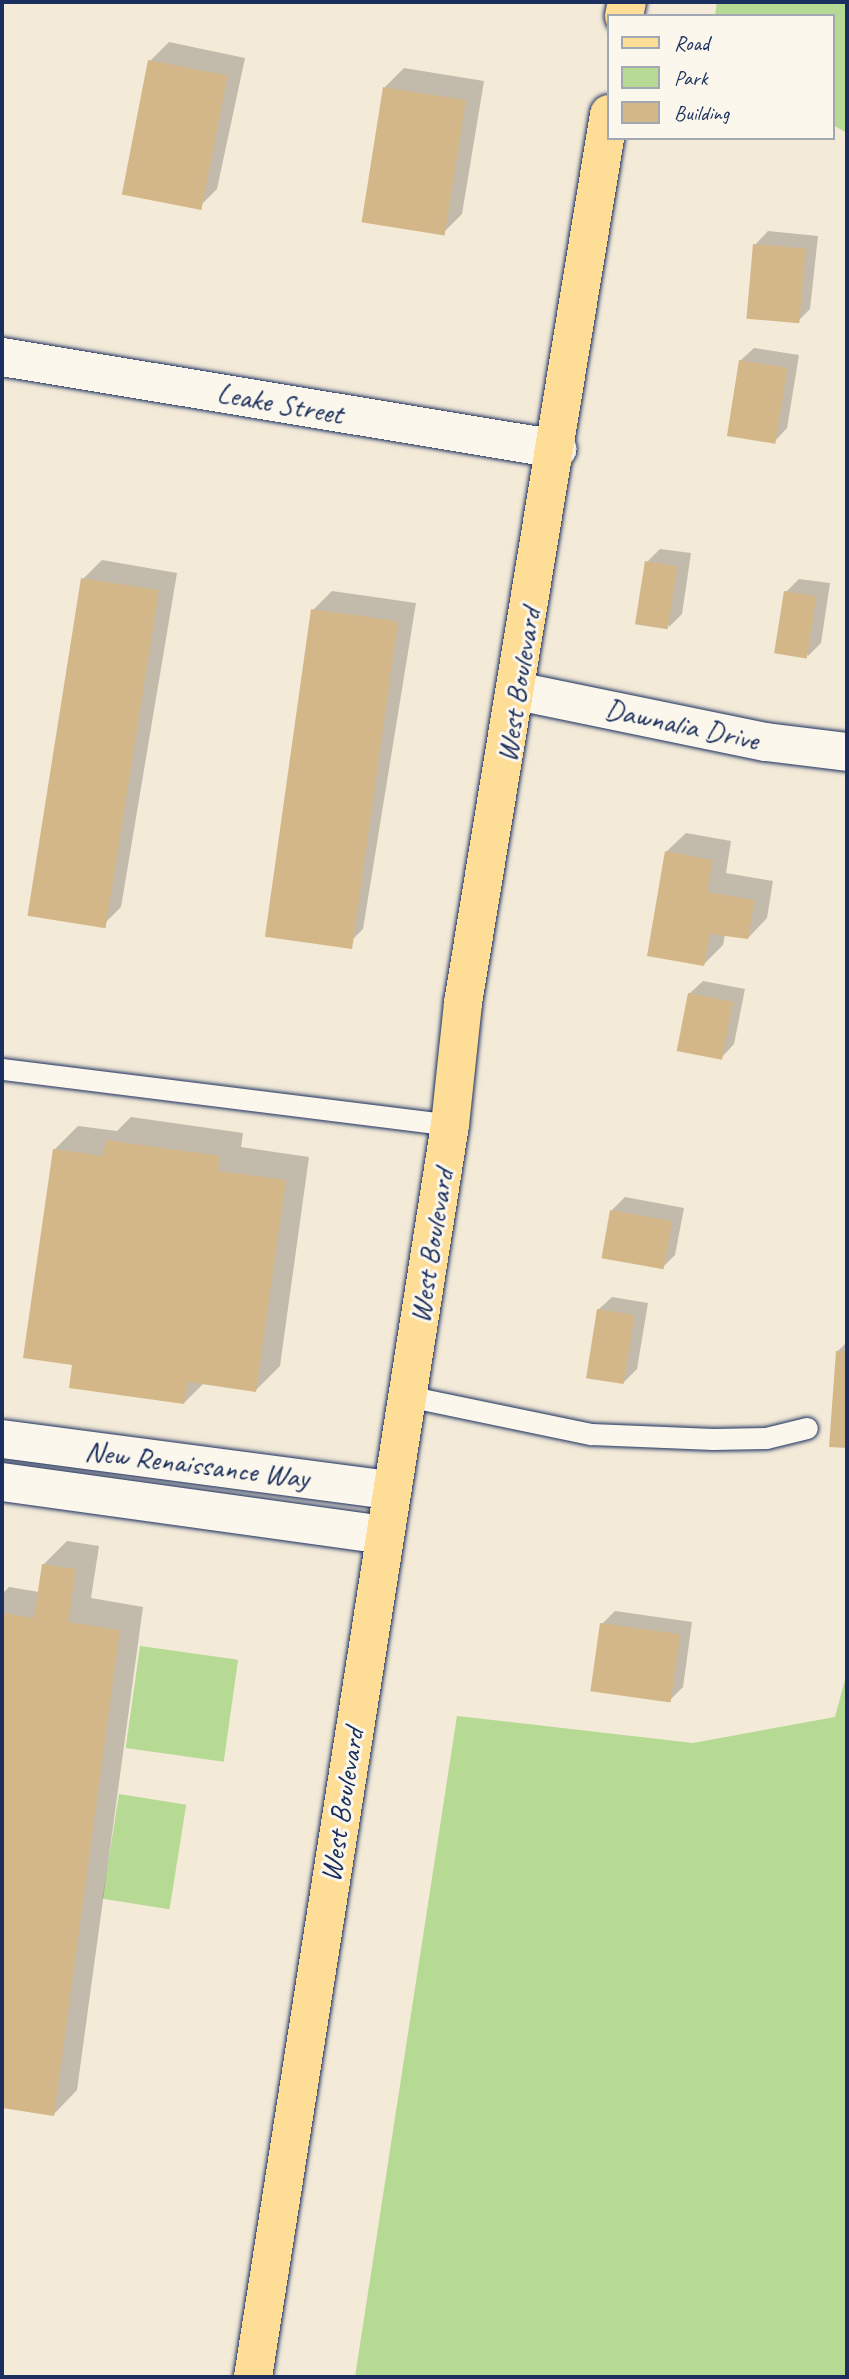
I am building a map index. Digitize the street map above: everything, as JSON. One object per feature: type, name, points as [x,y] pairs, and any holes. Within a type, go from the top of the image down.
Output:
[{"type":"main road","name":"West Boulevard","points":[[253,2377],[450,1125],[463,1003],[557,449],[608,120]]},
{"type":"street","name":"Leake Street","points":[[2,357],[557,449]]},
{"type":"street","name":"Dawnalia Drive","points":[[517,691],[766,742],[847,752]]},
{"type":"street","name":"New Renaissance Way","points":[[2,1439],[392,1490]]},
{"type":"street","name":"New Renaissance Way","points":[[2,1482],[384,1535]]},
{"type":"lane","points":[[2,1069],[450,1125]]},
{"type":"lane","points":[[407,1396],[591,1434],[713,1439],[766,1438],[807,1429]]},
{"type":"green space","points":[[717,2],[847,2],[847,133],[835,126],[835,14],[715,14]]},
{"type":"green space","points":[[140,1646],[238,1660],[224,1762],[126,1748]]},
{"type":"green space","points":[[847,1672],[847,2377],[355,2377],[457,1716],[693,1743],[835,1717]]},
{"type":"green space","points":[[119,1794],[186,1805],[170,1909],[102,1899]]},
{"type":"building","points":[[148,60],[228,75],[201,210],[122,194]]},
{"type":"building","points":[[383,87],[466,100],[445,235],[362,222]]},
{"type":"building","points":[[753,244],[806,249],[799,323],[746,319]]},
{"type":"building","points":[[739,360],[787,368],[775,444],[727,436]]},
{"type":"building","points":[[645,561],[678,566],[668,629],[635,624]]},
{"type":"building","points":[[81,578],[159,590],[106,928],[27,916]]},
{"type":"building","points":[[784,591],[817,596],[807,658],[774,653]]},
{"type":"building","points":[[311,609],[398,621],[352,949],[265,937]]},
{"type":"building","points":[[665,851],[713,860],[707,892],[755,900],[748,939],[710,934],[704,966],[647,956]]},
{"type":"building","points":[[688,993],[733,1002],[722,1060],[677,1051]]},
{"type":"building","points":[[106,1140],[220,1156],[218,1171],[286,1180],[256,1392],[188,1382],[184,1404],[69,1388],[72,1365],[23,1358],[53,1149],[103,1156]]},
{"type":"building","points":[[610,1210],[672,1221],[664,1269],[601,1258]]},
{"type":"building","points":[[597,1309],[635,1315],[624,1384],[586,1378]]},
{"type":"building","points":[[836,1351],[847,1352],[847,1448],[829,1447]]},
{"type":"building","points":[[42,1564],[76,1569],[68,1622],[120,1630],[54,2116],[2,2108],[2,1613],[34,1618]]},
{"type":"building","points":[[600,1623],[680,1634],[671,1703],[590,1691]]}]
